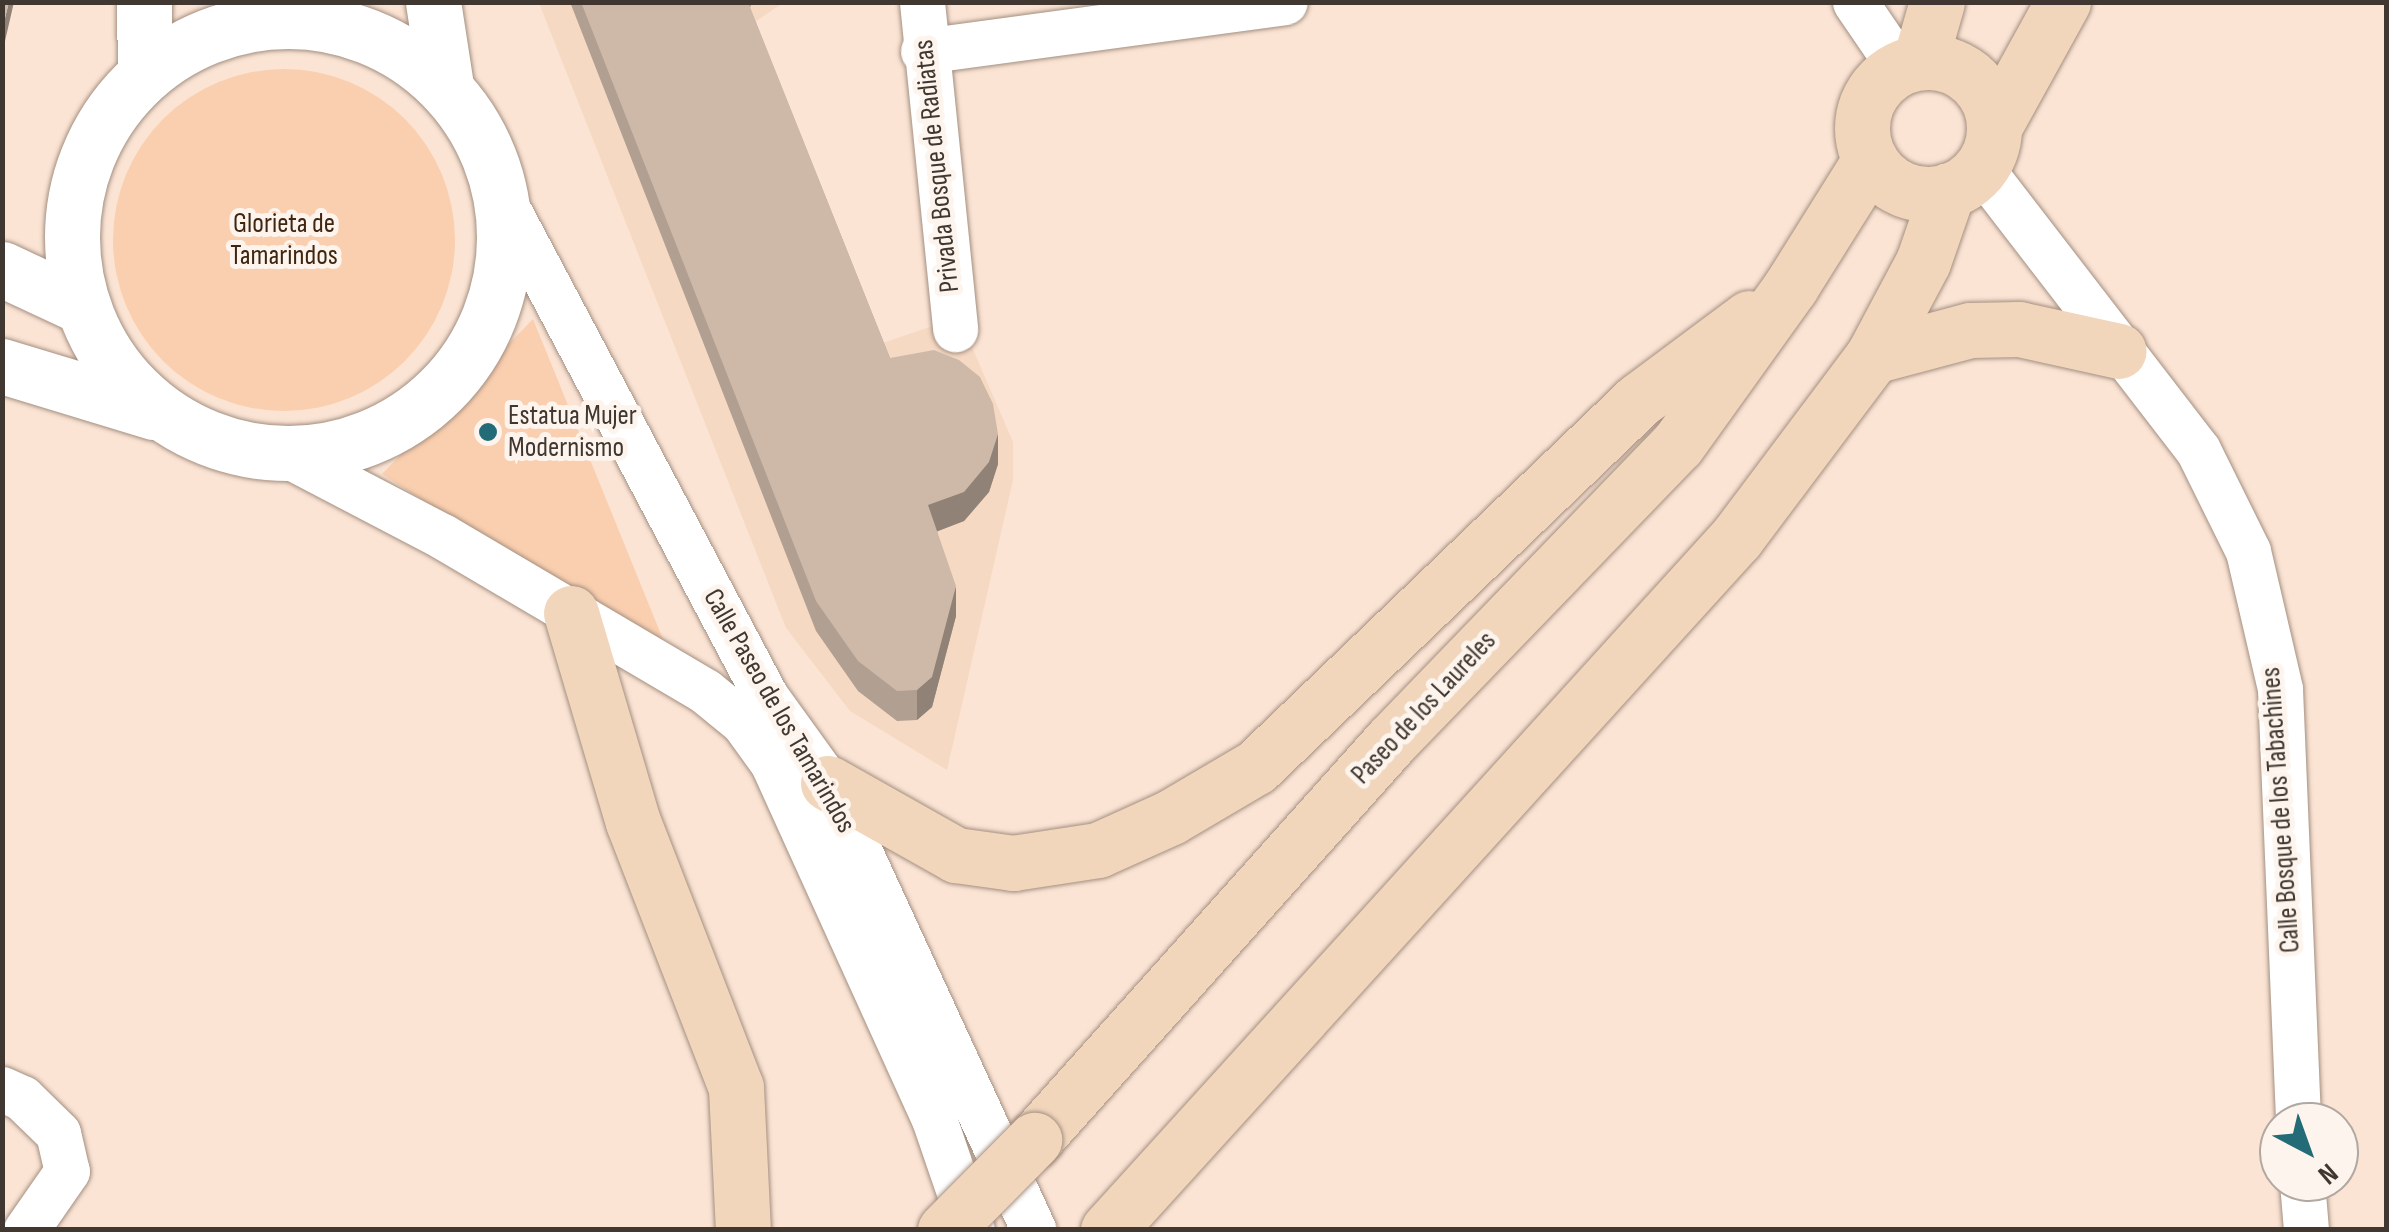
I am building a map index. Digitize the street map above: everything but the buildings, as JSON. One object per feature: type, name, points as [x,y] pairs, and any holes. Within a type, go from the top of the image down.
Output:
[{"type":"main road","points":[[1937,2],[1910,64],[1878,84],[1865,108],[1862,134],[1870,160],[1912,192],[1974,161]]},
{"type":"main road","points":[[1109,1228],[1737,537],[1873,356],[1974,161],[2063,2]]},
{"type":"main road","points":[[1910,64],[1963,71],[1980,86],[1974,161]]},
{"type":"main road","name":"Paseo de los Laureles","points":[[944,1230],[1034,1140],[1391,741],[1678,444],[1791,286],[1870,160]]},
{"type":"main road","points":[[828,783],[956,855],[1013,864],[1098,850],[1171,817],[1256,767],[1638,400],[1791,286]]},
{"type":"main road","points":[[1873,356],[1970,330],[2019,329],[2119,351]]},
{"type":"main road","points":[[571,613],[633,822],[736,1088],[744,1230]]},
{"type":"street","points":[[144,2],[145,74]]},
{"type":"street","points":[[434,2],[446,86]]},
{"type":"street","name":"Privada Bosque de Radiatas","points":[[922,2],[923,51],[955,329]]},
{"type":"street","points":[[923,51],[1285,2]]},
{"type":"street","points":[[1856,2],[1910,64]]},
{"type":"street","points":[[2,366],[159,414],[220,445],[289,456],[380,435],[455,378],[499,296],[504,202],[484,140],[446,86],[394,46],[331,23],[265,21],[200,38],[145,74],[104,122],[78,180],[70,243],[81,306],[110,364],[159,414]]},
{"type":"street","name":"Calle Bosque de los Tabachines","points":[[1974,161],[2198,450],[2248,551],[2280,689],[2297,1102]]},
{"type":"street","name":"Calle Paseo de los Tamarindos","points":[[504,202],[766,697],[828,783],[1034,1230]]},
{"type":"street","points":[[2,269],[81,306]]},
{"type":"street","name":"Calle Paseo de los Tamarindos","points":[[289,456],[705,691],[743,722],[772,762],[934,1119],[972,1230]]},
{"type":"street","points":[[2,1089],[58,1132],[67,1171],[26,1230]]},
{"type":"street","points":[[2304,1202],[2306,1230]]},
{"type":"shaded area","points":[[539,3],[783,3],[747,27],[874,346],[959,317],[1013,442],[1013,480],[947,770],[850,711],[786,628]]},
{"type":"green space","name":"Glorieta de Tamarindos","points":[[267,69],[301,69],[334,76],[365,89],[393,108],[416,131],[435,159],[448,190],[455,240],[448,290],[435,321],[416,349],[393,372],[365,391],[334,404],[301,411],[267,411],[234,404],[203,391],[175,372],[152,349],[133,321],[120,290],[113,257],[113,223],[120,190],[133,159],[152,131],[175,108],[203,89],[234,76]]},
{"type":"green space","points":[[533,319],[671,659],[382,474]]},
{"type":"place","name":"Estatua Mujer Modernismo","points":[[488,432]]}]
